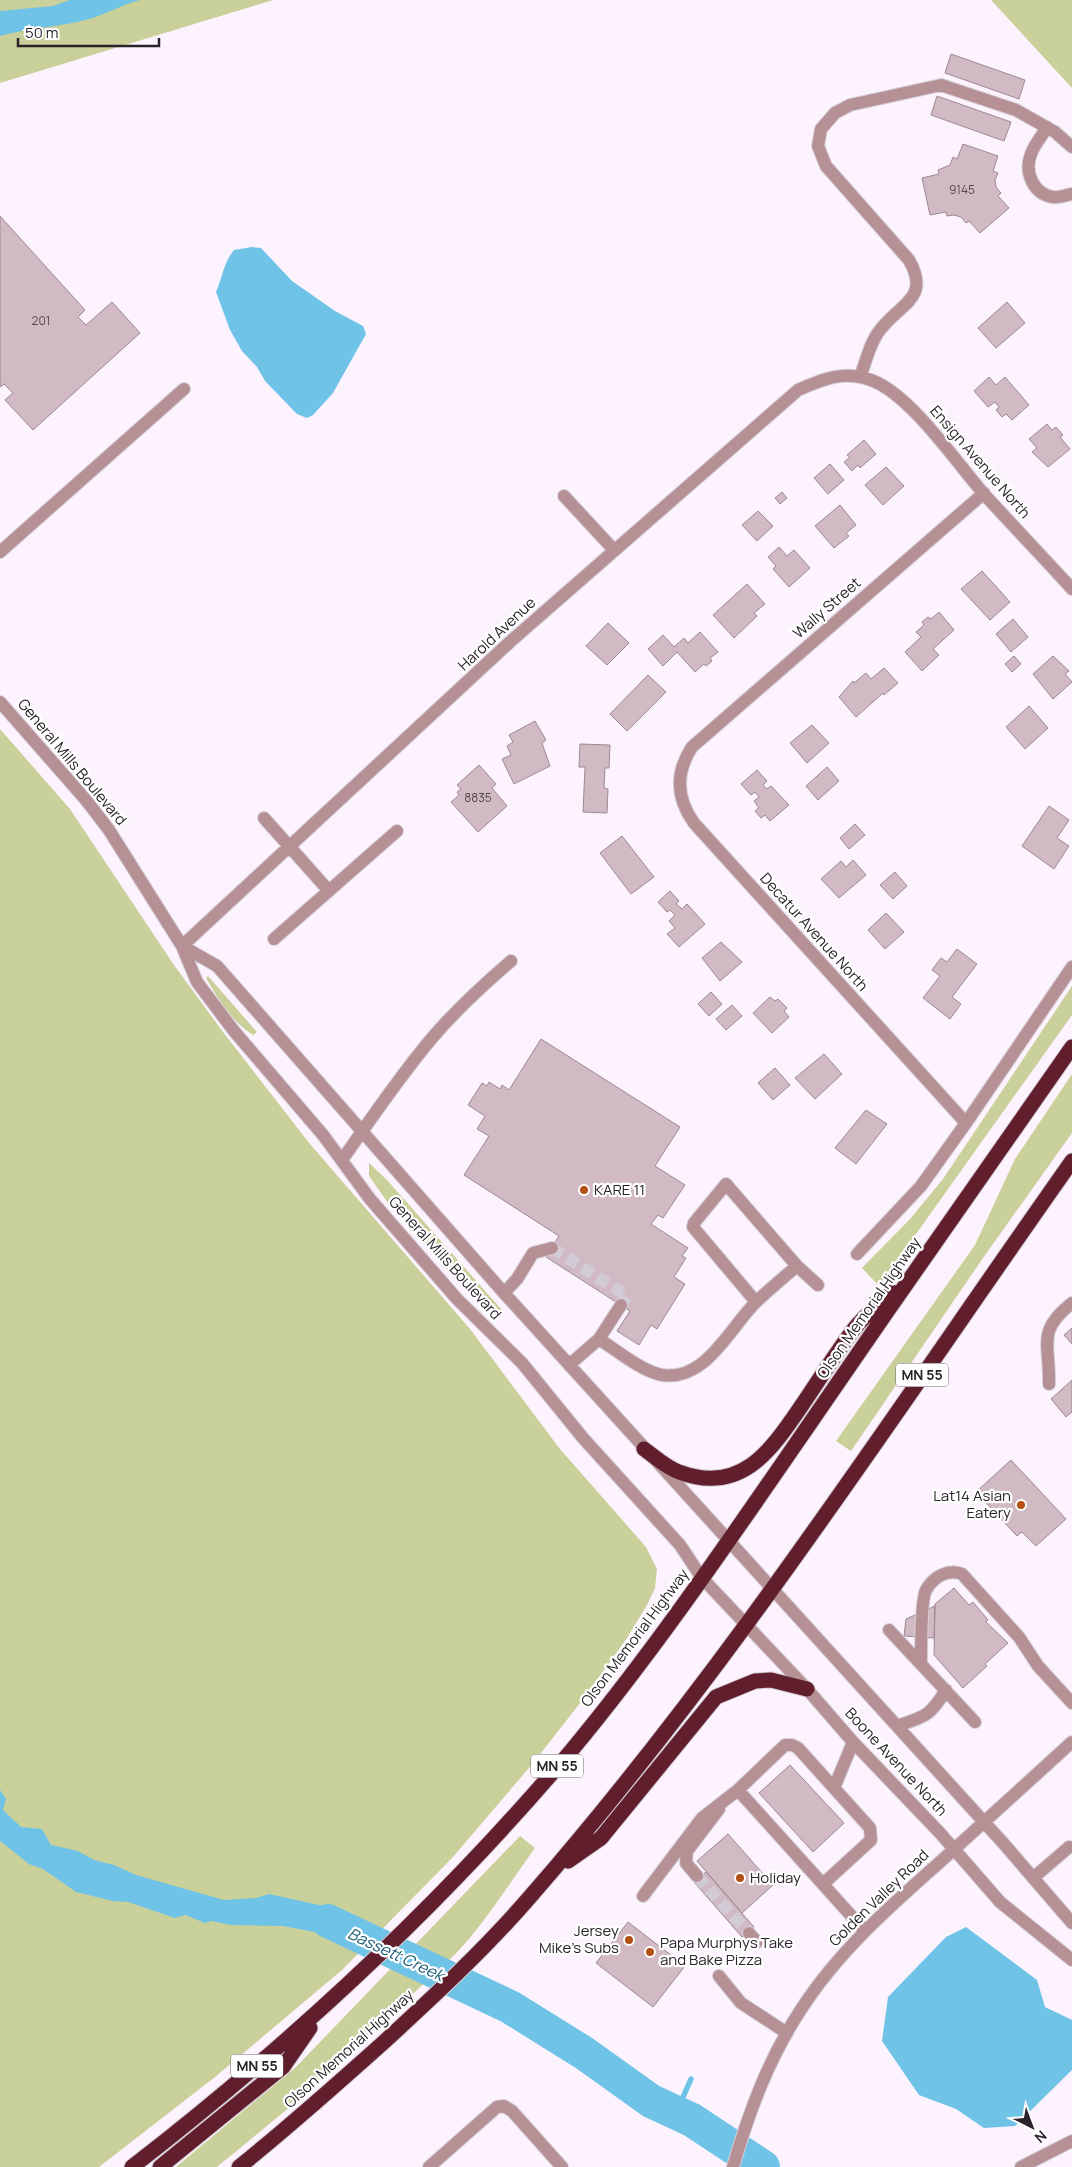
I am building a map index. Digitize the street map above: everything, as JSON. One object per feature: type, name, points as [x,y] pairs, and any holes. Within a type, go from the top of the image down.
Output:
[{"type":"highway","name":"Olson Memorial Highway","points":[[132,2167],[209,2107],[322,2010],[396,1941],[514,1816],[572,1750],[702,1578],[1072,1047]]},
{"type":"highway","name":"Olson Memorial Highway","points":[[239,2167],[330,2090],[442,1989],[528,1900],[647,1757],[773,1589],[1072,1161]]},
{"type":"highway","points":[[644,1449],[677,1472],[696,1477],[728,1476],[753,1466],[775,1445],[856,1327],[917,1268]]},
{"type":"highway","points":[[550,1873],[601,1838],[705,1708],[716,1698],[755,1681],[772,1680],[807,1690]]},
{"type":"highway","points":[[160,2167],[283,2067],[322,2010]]},
{"type":"street","points":[[856,376],[879,330],[912,300],[918,283],[915,271],[909,260],[826,166],[818,146],[821,129],[835,113],[850,105],[942,85],[1016,110],[1047,127],[1072,147]]},
{"type":"street","points":[[1047,127],[1031,154],[1028,167],[1031,180],[1038,190],[1046,196],[1056,198],[1072,194]]},
{"type":"street","name":"Harold Avenue","points":[[182,946],[291,848],[366,773],[614,550],[798,390],[830,376],[856,376]]},
{"type":"street","name":"Ensign Avenue North","points":[[856,376],[884,385],[902,398],[984,493],[1072,589]]},
{"type":"street","points":[[0,552],[184,389]]},
{"type":"street","name":"Wally Street","points":[[692,747],[984,493]]},
{"type":"street","points":[[564,496],[614,550]]},
{"type":"street","name":"General Mills Boulevard","points":[[0,702],[81,794],[109,830],[182,946],[197,982],[215,1008],[342,1160],[370,1199],[457,1299],[522,1363],[583,1438],[680,1545],[702,1578]]},
{"type":"street","name":"Decatur Avenue North","points":[[692,747],[680,770],[679,781],[681,800],[690,817],[966,1123]]},
{"type":"street","points":[[264,818],[329,891]]},
{"type":"street","points":[[274,939],[397,831]]},
{"type":"street","name":"General Mills Boulevard","points":[[182,946],[217,966],[504,1293],[728,1540]]},
{"type":"street","points":[[342,1160],[433,1037],[471,996],[511,961]]},
{"type":"street","points":[[857,1254],[920,1186],[966,1123],[1072,967]]},
{"type":"street","points":[[756,1302],[693,1227],[698,1218],[726,1184],[798,1266],[818,1285]]},
{"type":"street","points":[[504,1293],[517,1279],[533,1253],[552,1248]]},
{"type":"street","points":[[599,1339],[651,1372],[665,1376],[682,1375],[693,1370],[707,1358],[756,1302],[798,1266]]},
{"type":"street","points":[[1049,1384],[1050,1358],[1046,1334],[1057,1315],[1072,1303]]},
{"type":"street","points":[[570,1366],[599,1339],[621,1305]]},
{"type":"street","name":"Boone Avenue North","points":[[728,1540],[1072,1923]]},
{"type":"street","points":[[920,1663],[926,1591],[938,1576],[952,1571],[962,1574],[1013,1630],[1038,1666],[1072,1703]]},
{"type":"street","name":"Boone Avenue North","points":[[702,1578],[954,1849],[1000,1902],[1072,1960]]},
{"type":"street","points":[[889,1630],[975,1722]]},
{"type":"street","points":[[897,1726],[925,1717],[935,1708],[946,1690]]},
{"type":"street","points":[[834,1788],[853,1742]]},
{"type":"street","name":"Golden Valley Road","points":[[733,2167],[749,2111],[768,2066],[800,2010],[839,1959],[865,1931],[1072,1742]]},
{"type":"street","points":[[643,1896],[702,1818],[738,1790],[785,1745],[792,1745],[798,1748],[870,1828],[872,1833],[870,1840],[823,1884]]},
{"type":"street","points":[[738,1790],[865,1931]]},
{"type":"street","points":[[697,1876],[686,1863],[687,1851],[713,1818],[724,1800]]},
{"type":"street","points":[[1033,1878],[1068,1847]]},
{"type":"street","points":[[719,1976],[741,2002],[788,2032]]},
{"type":"street","points":[[429,2167],[496,2107],[504,2106],[512,2111],[562,2167]]},
{"type":"street","points":[[1021,2167],[1072,2141]]},
{"type":"green space","points":[[0,0],[273,0],[0,83]]},
{"type":"green space","points":[[991,0],[1072,0],[1072,88]]},
{"type":"green space","points":[[0,729],[70,809],[174,965],[223,1032],[310,1144],[470,1329],[560,1449],[646,1547],[657,1569],[655,1588],[627,1638],[584,1698],[534,1762],[453,1857],[342,1970],[215,2077],[99,2167],[0,2167]]},
{"type":"green space","points":[[208,976],[257,1032],[253,1035],[238,1024],[206,978]]},
{"type":"green space","points":[[1072,986],[1072,1015],[879,1286],[862,1268],[910,1219],[943,1179]]},
{"type":"green space","points":[[1072,1074],[1072,1133],[983,1258],[851,1451],[836,1441],[975,1245],[1015,1159]]},
{"type":"green space","points":[[369,1163],[387,1180],[502,1310],[497,1315],[453,1276],[386,1200],[369,1176]]},
{"type":"green space","points":[[520,1836],[535,1848],[480,1926],[455,1955],[441,1968],[408,1952]]},
{"type":"green space","points":[[396,1963],[429,1979],[296,2102],[217,2167],[176,2167],[296,2067]]},
{"type":"water","points":[[70,0],[140,0],[89,19],[0,36],[0,11],[53,6]]},
{"type":"water","points":[[252,247],[261,248],[292,281],[335,311],[363,326],[366,334],[333,393],[313,415],[307,418],[297,414],[265,381],[257,367],[242,351],[230,330],[216,292],[225,265],[234,250]]},
{"type":"water","points":[[0,1790],[6,1799],[3,1810],[21,1827],[42,1829],[51,1845],[78,1851],[94,1860],[114,1865],[136,1875],[224,1900],[256,1898],[269,1894],[328,1907],[372,1930],[374,1937],[362,1949],[353,1949],[330,1935],[283,1926],[231,1925],[211,1921],[205,1923],[185,1915],[175,1918],[128,1902],[113,1901],[76,1892],[43,1869],[29,1864],[0,1841]]},
{"type":"water","points":[[966,1927],[1037,1980],[1045,2007],[1072,2020],[1072,2070],[1015,2126],[984,2128],[956,2109],[919,2095],[882,2041],[888,1997],[946,1937]]},
{"type":"water","points":[[408,1952],[441,1968],[429,1979],[396,1963]]},
{"type":"building","points":[[951,54],[1025,80],[1019,99],[945,73]]},
{"type":"building","points":[[937,96],[1011,122],[1004,141],[931,115]]},
{"type":"building","points":[[963,144],[998,156],[993,171],[998,173],[995,180],[996,187],[1001,193],[998,196],[1009,208],[980,233],[969,221],[966,223],[961,217],[947,216],[946,212],[930,215],[922,178],[939,174],[938,170],[950,165],[953,157],[957,159]]},
{"type":"building","points":[[0,216],[85,310],[78,317],[86,325],[112,302],[140,333],[33,430],[5,400],[13,393],[4,384],[0,387]]},
{"type":"building","points":[[1007,302],[1025,323],[996,348],[978,328]]},
{"type":"building","points":[[989,377],[996,385],[1005,377],[1029,405],[1012,420],[1006,414],[1002,417],[996,410],[999,407],[995,402],[988,407],[974,391]]},
{"type":"building","points":[[1047,424],[1052,430],[1056,427],[1063,435],[1060,437],[1070,449],[1048,467],[1032,452],[1037,448],[1029,439]]},
{"type":"building","points":[[864,440],[876,454],[860,468],[858,465],[852,471],[844,462],[850,457],[847,455]]},
{"type":"building","points":[[830,464],[844,480],[828,494],[814,478]]},
{"type":"building","points":[[886,467],[904,486],[883,505],[865,485]]},
{"type":"building","points":[[782,492],[787,498],[780,504],[775,498]]},
{"type":"building","points":[[840,505],[856,525],[846,533],[849,536],[834,548],[815,526]]},
{"type":"building","points":[[758,511],[773,526],[757,541],[742,525]]},
{"type":"building","points":[[779,547],[787,556],[794,550],[810,568],[789,587],[773,569],[776,566],[768,557]]},
{"type":"building","points":[[982,571],[1010,602],[990,620],[961,589]]},
{"type":"building","points":[[747,584],[765,604],[754,613],[757,616],[734,638],[713,615]]},
{"type":"building","points":[[939,612],[954,630],[933,649],[939,655],[922,671],[905,652],[921,637],[916,632],[924,625],[922,622],[928,617],[931,619]]},
{"type":"building","points":[[1013,619],[1028,637],[1011,652],[996,634]]},
{"type":"building","points":[[608,623],[629,643],[607,665],[586,646]]},
{"type":"building","points":[[700,632],[718,652],[710,658],[712,661],[706,666],[704,664],[695,672],[677,652],[663,666],[648,649],[663,635],[674,647],[684,638],[688,643]]},
{"type":"building","points":[[1014,656],[1021,664],[1012,672],[1005,664]]},
{"type":"building","points":[[1053,656],[1069,671],[1065,674],[1072,682],[1053,699],[1033,674]]},
{"type":"building","points":[[884,668],[898,683],[884,695],[883,693],[856,717],[839,697],[853,681],[854,683],[866,673],[871,679]]},
{"type":"building","points":[[648,675],[666,692],[627,731],[610,714]]},
{"type":"building","points":[[1029,706],[1048,728],[1025,749],[1006,727]]},
{"type":"building","points":[[535,721],[546,740],[542,743],[550,766],[514,784],[502,759],[511,755],[507,746],[513,742],[509,735]]},
{"type":"building","points":[[812,725],[829,743],[807,763],[790,743]]},
{"type":"building","points":[[580,744],[610,745],[609,768],[605,768],[604,788],[608,789],[607,813],[583,812],[585,767],[579,767]]},
{"type":"building","points":[[479,765],[496,784],[492,788],[507,806],[478,832],[451,802],[459,795],[457,792],[461,789],[457,785]]},
{"type":"building","points":[[827,767],[839,781],[818,800],[806,786]]},
{"type":"building","points":[[757,770],[767,781],[763,785],[767,789],[771,786],[789,805],[770,821],[765,815],[761,818],[755,811],[759,808],[754,801],[759,797],[755,792],[751,795],[741,784]]},
{"type":"building","points":[[1049,806],[1069,820],[1057,838],[1069,846],[1054,869],[1022,846]]},
{"type":"building","points":[[855,824],[865,835],[849,849],[840,838]]},
{"type":"building","points":[[622,836],[654,877],[631,894],[600,853]]},
{"type":"building","points":[[853,860],[866,875],[839,898],[821,879],[841,861],[846,867]]},
{"type":"building","points":[[895,872],[907,886],[893,899],[880,885]]},
{"type":"building","points":[[670,891],[679,901],[676,904],[682,909],[687,904],[705,924],[679,947],[667,934],[675,928],[669,921],[675,915],[670,910],[667,912],[658,902]]},
{"type":"building","points":[[886,913],[904,932],[885,949],[868,930]]},
{"type":"building","points":[[721,942],[742,962],[720,981],[702,958]]},
{"type":"building","points":[[957,949],[977,964],[952,997],[961,1004],[950,1019],[923,998],[940,976],[932,970],[941,958],[947,962]]},
{"type":"building","points":[[711,992],[722,1004],[709,1016],[698,1004]]},
{"type":"building","points":[[770,997],[775,1001],[778,999],[787,1008],[784,1011],[789,1017],[772,1033],[753,1013]]},
{"type":"building","points":[[732,1005],[742,1016],[726,1030],[716,1019]]},
{"type":"building","name":"KARE 11","points":[[541,1039],[680,1127],[655,1166],[685,1185],[663,1218],[658,1215],[651,1224],[688,1248],[682,1256],[686,1258],[674,1277],[685,1284],[657,1329],[651,1325],[639,1345],[617,1331],[630,1311],[546,1257],[559,1236],[464,1175],[489,1136],[477,1129],[485,1116],[468,1105],[482,1083],[487,1086],[489,1082],[500,1089],[502,1085],[509,1090]]},
{"type":"building","points":[[824,1054],[842,1074],[815,1099],[795,1078]]},
{"type":"building","points":[[775,1068],[790,1085],[773,1100],[758,1083]]},
{"type":"building","points":[[866,1110],[887,1124],[856,1164],[835,1148]]},
{"type":"building","points":[[1072,1328],[1072,1344],[1064,1335]]},
{"type":"building","points":[[1072,1380],[1072,1412],[1066,1417],[1051,1399]]},
{"type":"building","name":"Lat14 Asian Eatery","points":[[1011,1460],[1066,1519],[1036,1546],[1022,1532],[1017,1536],[976,1492]]},
{"type":"building","points":[[954,1588],[969,1605],[973,1602],[988,1620],[986,1622],[1008,1643],[963,1688],[934,1655],[935,1604]]},
{"type":"building","points":[[935,1606],[934,1638],[904,1636],[906,1619]]},
{"type":"building","points":[[790,1765],[844,1823],[813,1852],[759,1793]]},
{"type":"building","name":"Holiday","points":[[728,1834],[773,1885],[742,1913],[697,1861]]},
{"type":"building","points":[[706,1872],[754,1927],[742,1937],[694,1882]]},
{"type":"building","points":[[628,1922],[685,1966],[653,2007],[596,1963]]},
{"type":"waterway","name":"Bassett Creek","points":[[328,1921],[510,2007],[584,2053],[651,2101],[692,2120],[763,2167]]},
{"type":"waterway","points":[[676,2113],[691,2079]]},
{"type":"tunnel","points":[[552,1248],[627,1296],[621,1305]]},
{"type":"tunnel","points":[[697,1876],[749,1933]]},
{"type":"place","name":"KARE 11","points":[[584,1190]]},
{"type":"place","name":"Lat14 Asian Eatery","points":[[1021,1505]]},
{"type":"place","name":"Holiday","points":[[740,1878]]},
{"type":"place","name":"Jersey Mike's Subs","points":[[629,1940]]},
{"type":"place","name":"Papa Murphys Take and Bake Pizza","points":[[650,1952]]}]
